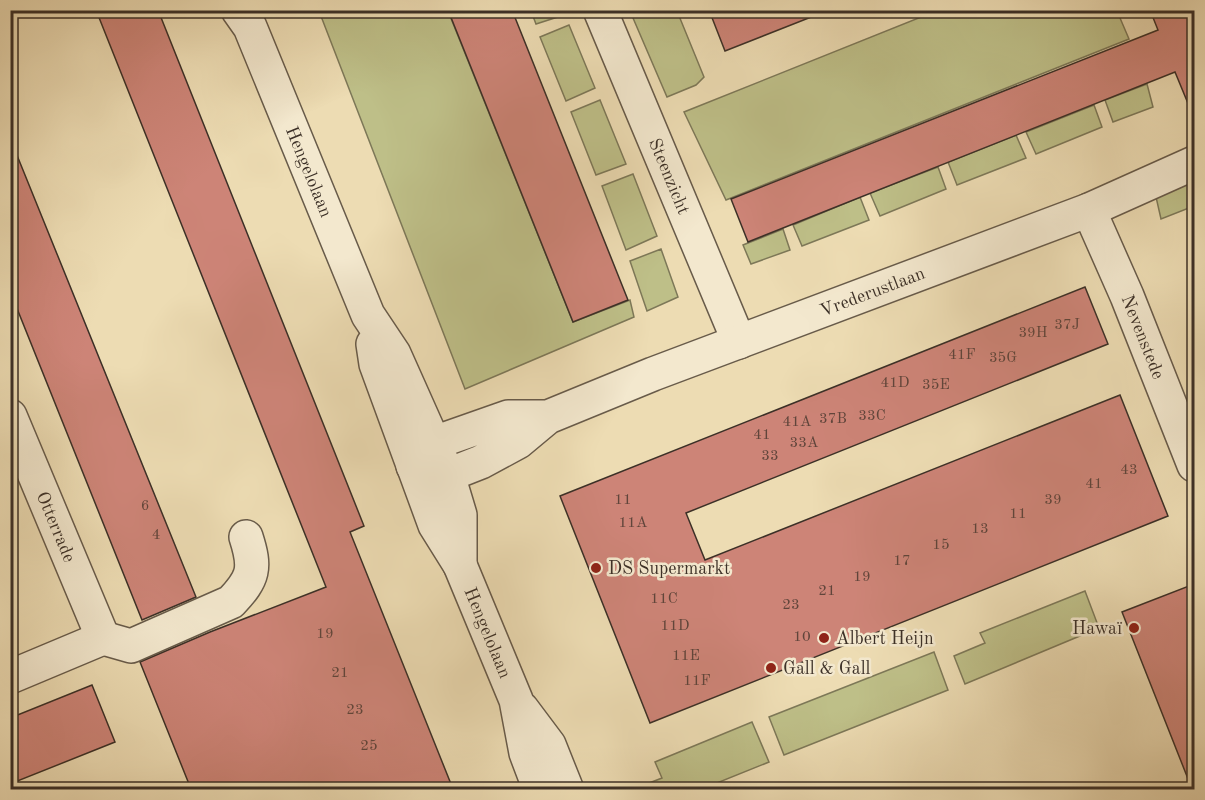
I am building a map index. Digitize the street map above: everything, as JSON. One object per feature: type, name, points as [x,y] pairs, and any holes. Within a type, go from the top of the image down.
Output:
[{"type":"street","name":"Steenzicht","points":[[600,10],[739,342]]},
{"type":"street","name":"Hengelolaan","points":[[245,16],[368,315],[394,354],[424,455],[435,525],[460,565],[516,700],[526,753],[540,789]]},
{"type":"street","name":"Vrederustlaan","points":[[448,475],[481,462],[519,441],[548,417],[653,374],[1089,210],[1194,163]]},
{"type":"street","name":"Nevenstede","points":[[1089,210],[1194,465]]},
{"type":"street","name":"Otterrade","points":[[10,416],[103,638]]},
{"type":"street","name":"Vrederustlaan","points":[[424,455],[508,417],[548,417]]},
{"type":"street","name":"Hengelolaan","points":[[424,455],[448,475],[460,515],[460,565]]},
{"type":"street","points":[[10,677],[103,638],[131,646],[231,602],[243,589],[250,575],[253,559],[246,537]]},
{"type":"street","name":"Hengelolaan","points":[[516,700],[549,745],[567,789]]},
{"type":"green space","points":[[319,11],[448,11],[573,322],[630,300],[634,317],[465,389]]},
{"type":"green space","points":[[531,11],[562,11],[564,15],[536,24]]},
{"type":"green space","points":[[630,11],[677,11],[704,77],[696,85],[667,97]]},
{"type":"green space","points":[[936,11],[1117,11],[1129,39],[726,200],[684,112]]},
{"type":"green space","points":[[569,25],[595,88],[566,101],[540,37]]},
{"type":"green space","points":[[1147,84],[1153,107],[1113,122],[1105,100]]},
{"type":"green space","points":[[600,100],[626,164],[596,175],[571,112]]},
{"type":"green space","points":[[1094,105],[1102,127],[1036,154],[1026,132]]},
{"type":"green space","points":[[1016,135],[1026,158],[957,185],[948,162]]},
{"type":"green space","points":[[938,167],[946,189],[880,216],[870,193]]},
{"type":"green space","points":[[633,174],[657,236],[626,250],[602,186]]},
{"type":"green space","points":[[1194,181],[1194,206],[1161,219],[1156,197]]},
{"type":"green space","points":[[860,197],[869,220],[802,246],[793,225]]},
{"type":"green space","points":[[783,229],[790,250],[751,264],[743,245]]},
{"type":"green space","points":[[661,249],[678,297],[647,311],[630,261]]},
{"type":"green space","points":[[1085,591],[1099,628],[965,684],[954,656],[985,643],[980,633]]},
{"type":"green space","points":[[934,652],[948,690],[784,755],[769,717]]},
{"type":"green space","points":[[752,722],[769,762],[702,789],[646,789],[644,785],[662,778],[655,762]]},
{"type":"building","points":[[96,10],[158,10],[364,526],[350,532],[453,789],[191,789],[140,662],[326,587]]},
{"type":"building","points":[[448,10],[512,10],[628,300],[573,322]]},
{"type":"building","points":[[709,10],[824,10],[824,12],[725,51]]},
{"type":"building","points":[[1150,10],[1194,10],[1194,118],[1175,72],[748,242],[731,199],[1158,30]]},
{"type":"building","points":[[10,138],[196,597],[142,620],[10,291]]},
{"type":"building","points":[[1085,287],[1108,344],[686,513],[705,560],[1120,395],[1168,516],[650,723],[560,496]]},
{"type":"building","points":[[1194,584],[1194,788],[1192,789],[1122,612]]},
{"type":"building","points":[[92,685],[115,742],[10,784],[10,718]]},
{"type":"place","name":"DS Supermarkt","points":[[596,568]]},
{"type":"place","name":"Hawaï","points":[[1134,628]]},
{"type":"place","name":"Albert Heijn","points":[[824,638]]},
{"type":"place","name":"Gall & Gall","points":[[771,668]]}]
